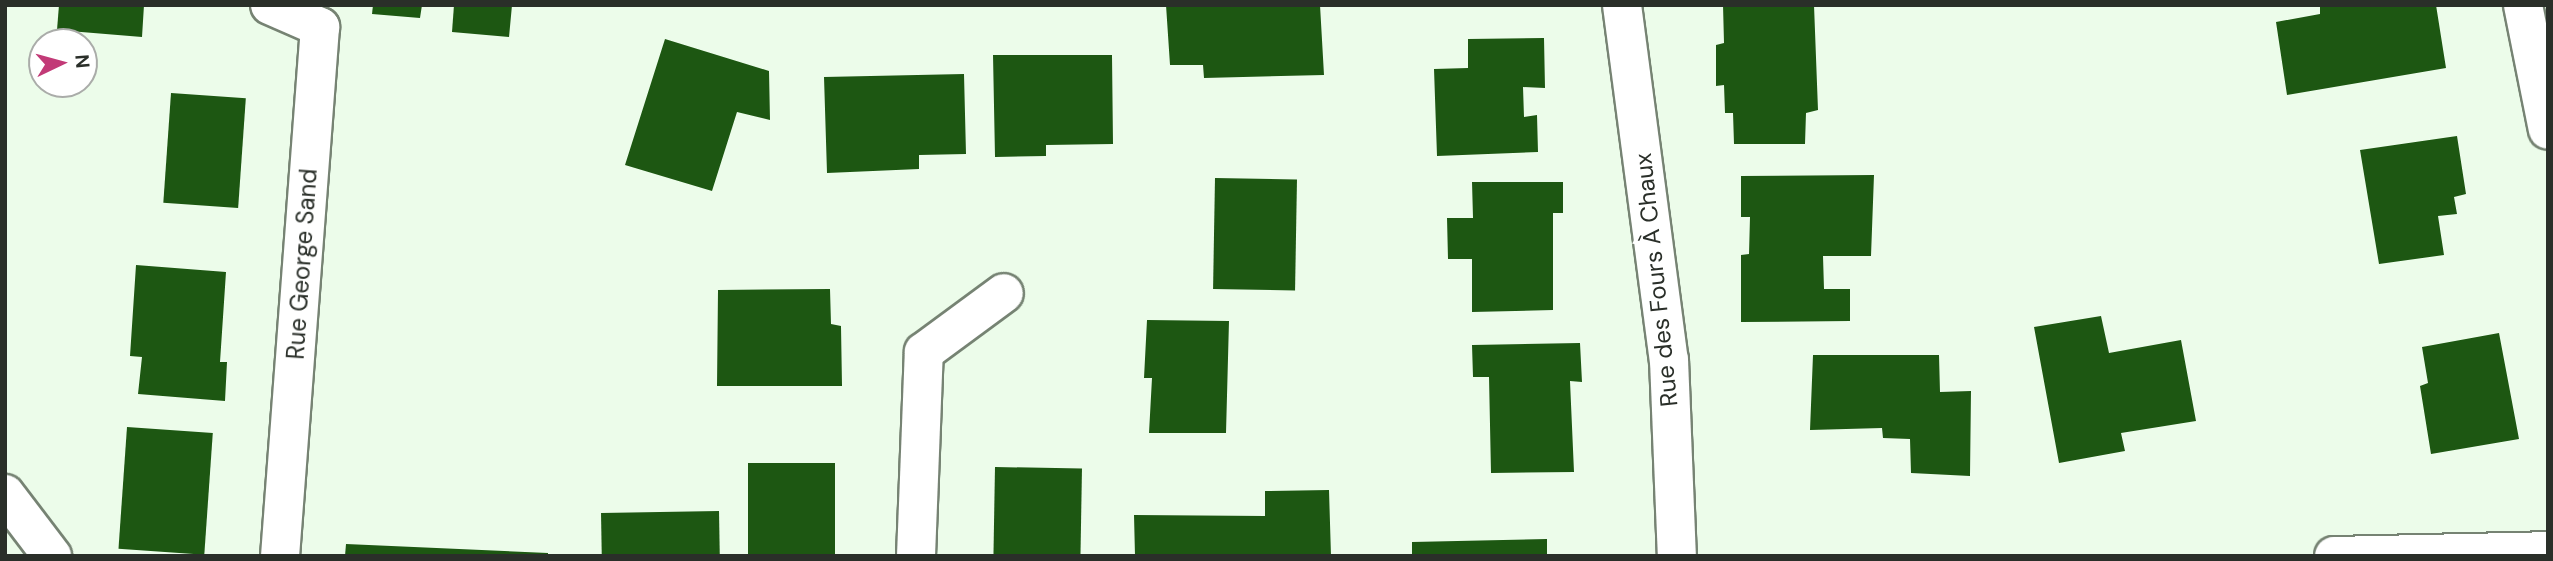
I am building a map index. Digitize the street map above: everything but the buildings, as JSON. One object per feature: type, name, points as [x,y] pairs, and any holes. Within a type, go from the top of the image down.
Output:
[{"type":"street","name":"Rue George Sand","points":[[270,5],[320,27],[280,556]]},
{"type":"street","name":"Rue des Fours À Chaux","points":[[1622,5],[1669,360],[1677,556]]},
{"type":"street","points":[[2523,5],[2548,130]]},
{"type":"street","points":[[916,556],[924,352],[1004,293]]},
{"type":"street","points":[[5,494],[52,556]]},
{"type":"street","points":[[2334,556],[2548,551]]}]
